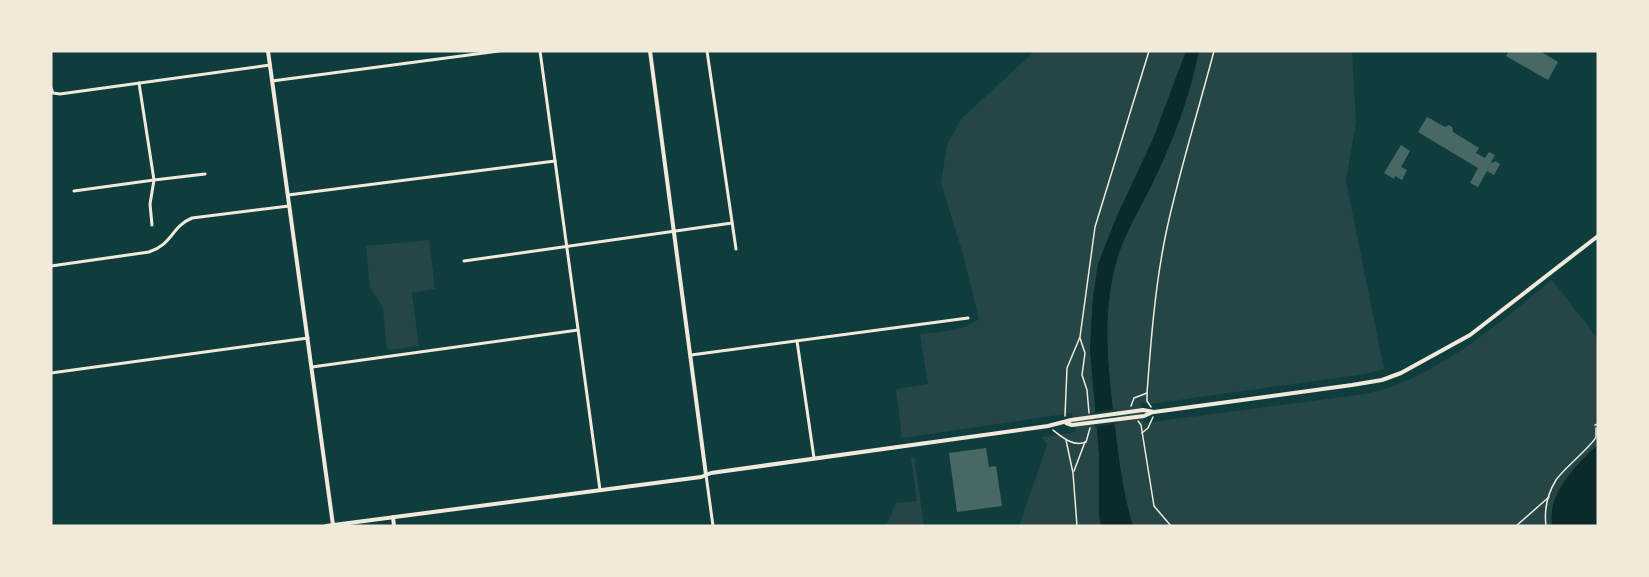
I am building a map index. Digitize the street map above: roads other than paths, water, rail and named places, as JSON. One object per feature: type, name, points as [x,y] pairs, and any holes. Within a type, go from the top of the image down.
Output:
[{"type":"street","points":[[268,51],[333,525]]},
{"type":"street","points":[[272,81],[499,51]]},
{"type":"street","points":[[540,51],[600,490]]},
{"type":"street","points":[[650,51],[713,526]]},
{"type":"street","points":[[707,51],[736,249]]},
{"type":"street","points":[[51,88],[53,93],[60,94],[270,64]]},
{"type":"street","points":[[139,83],[154,180],[150,204],[152,225]]},
{"type":"street","points":[[288,195],[555,160]]},
{"type":"street","points":[[74,191],[205,174]]},
{"type":"street","points":[[51,266],[160,249],[182,223],[192,218],[289,206]]},
{"type":"street","points":[[464,261],[732,224]]},
{"type":"street","points":[[1072,422],[1144,416],[1154,412],[1382,380],[1401,373],[1470,335],[1598,236]]},
{"type":"street","points":[[691,355],[968,318]]},
{"type":"street","points":[[311,367],[578,330]]},
{"type":"street","points":[[51,373],[308,338]]},
{"type":"street","points":[[797,341],[814,460]]},
{"type":"street","points":[[326,526],[814,460],[1143,410],[1154,412]]},
{"type":"street","points":[[393,517],[394,526]]}]
